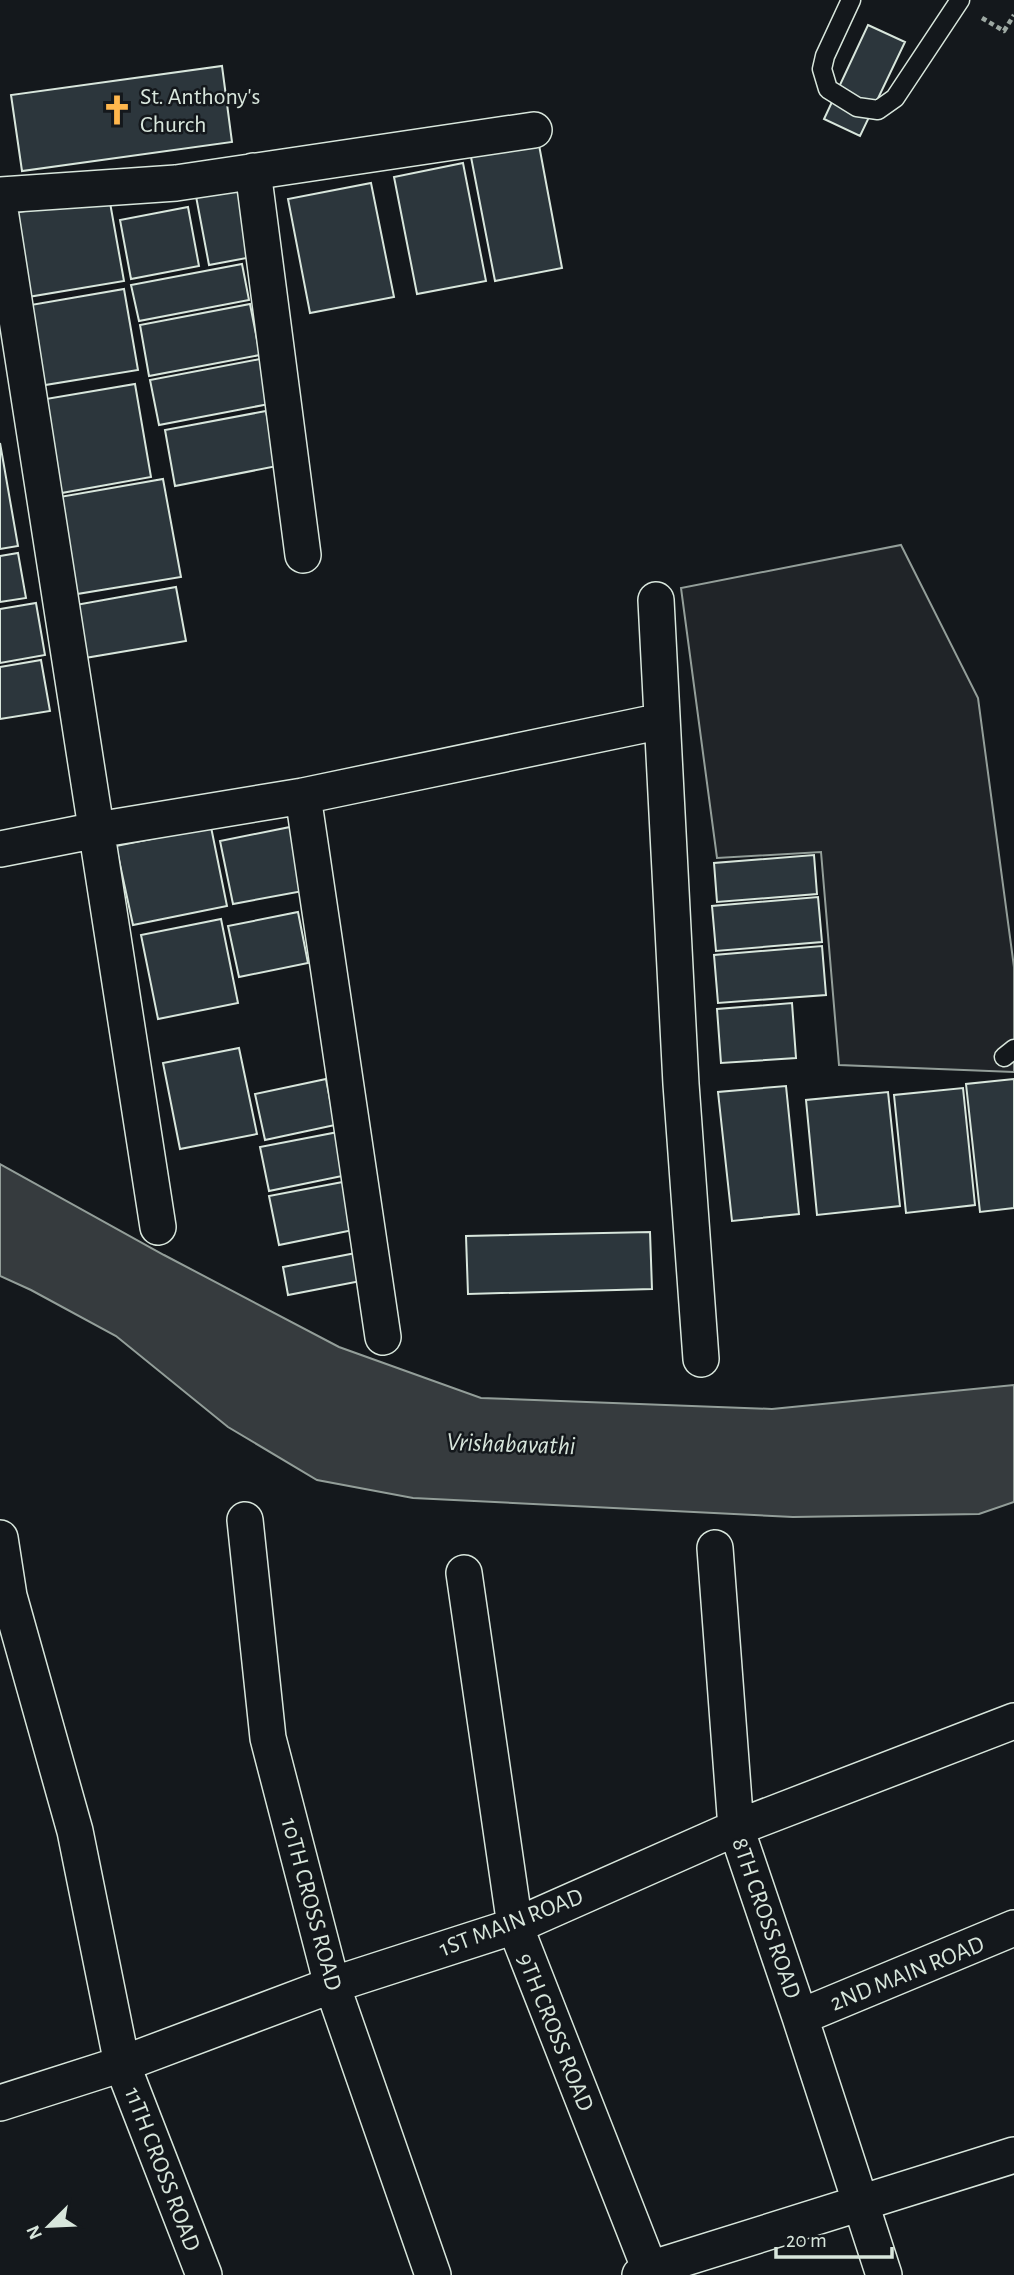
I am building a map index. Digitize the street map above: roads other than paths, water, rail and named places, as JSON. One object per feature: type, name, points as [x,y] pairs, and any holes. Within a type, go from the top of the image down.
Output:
[{"type":"street","points":[[0,195],[176,183],[534,130]]},
{"type":"street","points":[[253,171],[303,555]]},
{"type":"street","points":[[0,211],[158,1227]]},
{"type":"street","points":[[656,600],[681,1084],[701,1359]]},
{"type":"street","points":[[0,849],[303,796],[662,721]]},
{"type":"street","points":[[303,796],[383,1337]]},
{"type":"street","name":"10TH CROSS ROAD","points":[[245,1520],[268,1738],[332,1985],[433,2275]]},
{"type":"street","name":"11TH CROSS ROAD","points":[[0,1538],[9,1596],[75,1831],[122,2064],[204,2275]]},
{"type":"street","name":"8TH CROSS ROAD","points":[[715,1548],[736,1828],[884,2275]]},
{"type":"street","name":"9TH CROSS ROAD","points":[[464,1573],[514,1926],[647,2273]]},
{"type":"street","name":"1ST MAIN ROAD","points":[[0,2103],[122,2064],[332,1985],[514,1926],[736,1828],[1014,1721]]},
{"type":"street","name":"2ND MAIN ROAD","points":[[800,2017],[1014,1928]]},
{"type":"street","points":[[647,2273],[860,2202],[1014,2155]]},
{"type":"lane","points":[[851,0],[825,56],[822,69],[828,89],[857,107],[878,110],[895,98],[960,0]]},
{"type":"water","name":"Vrishabavathi","points":[[0,1164],[164,1255],[339,1347],[481,1398],[772,1409],[1014,1385],[1014,1502],[979,1514],[793,1517],[413,1498],[317,1480],[228,1427],[116,1336],[0,1276]]},
{"type":"place","name":"St. Anthony's Church","points":[[117,110]]}]
